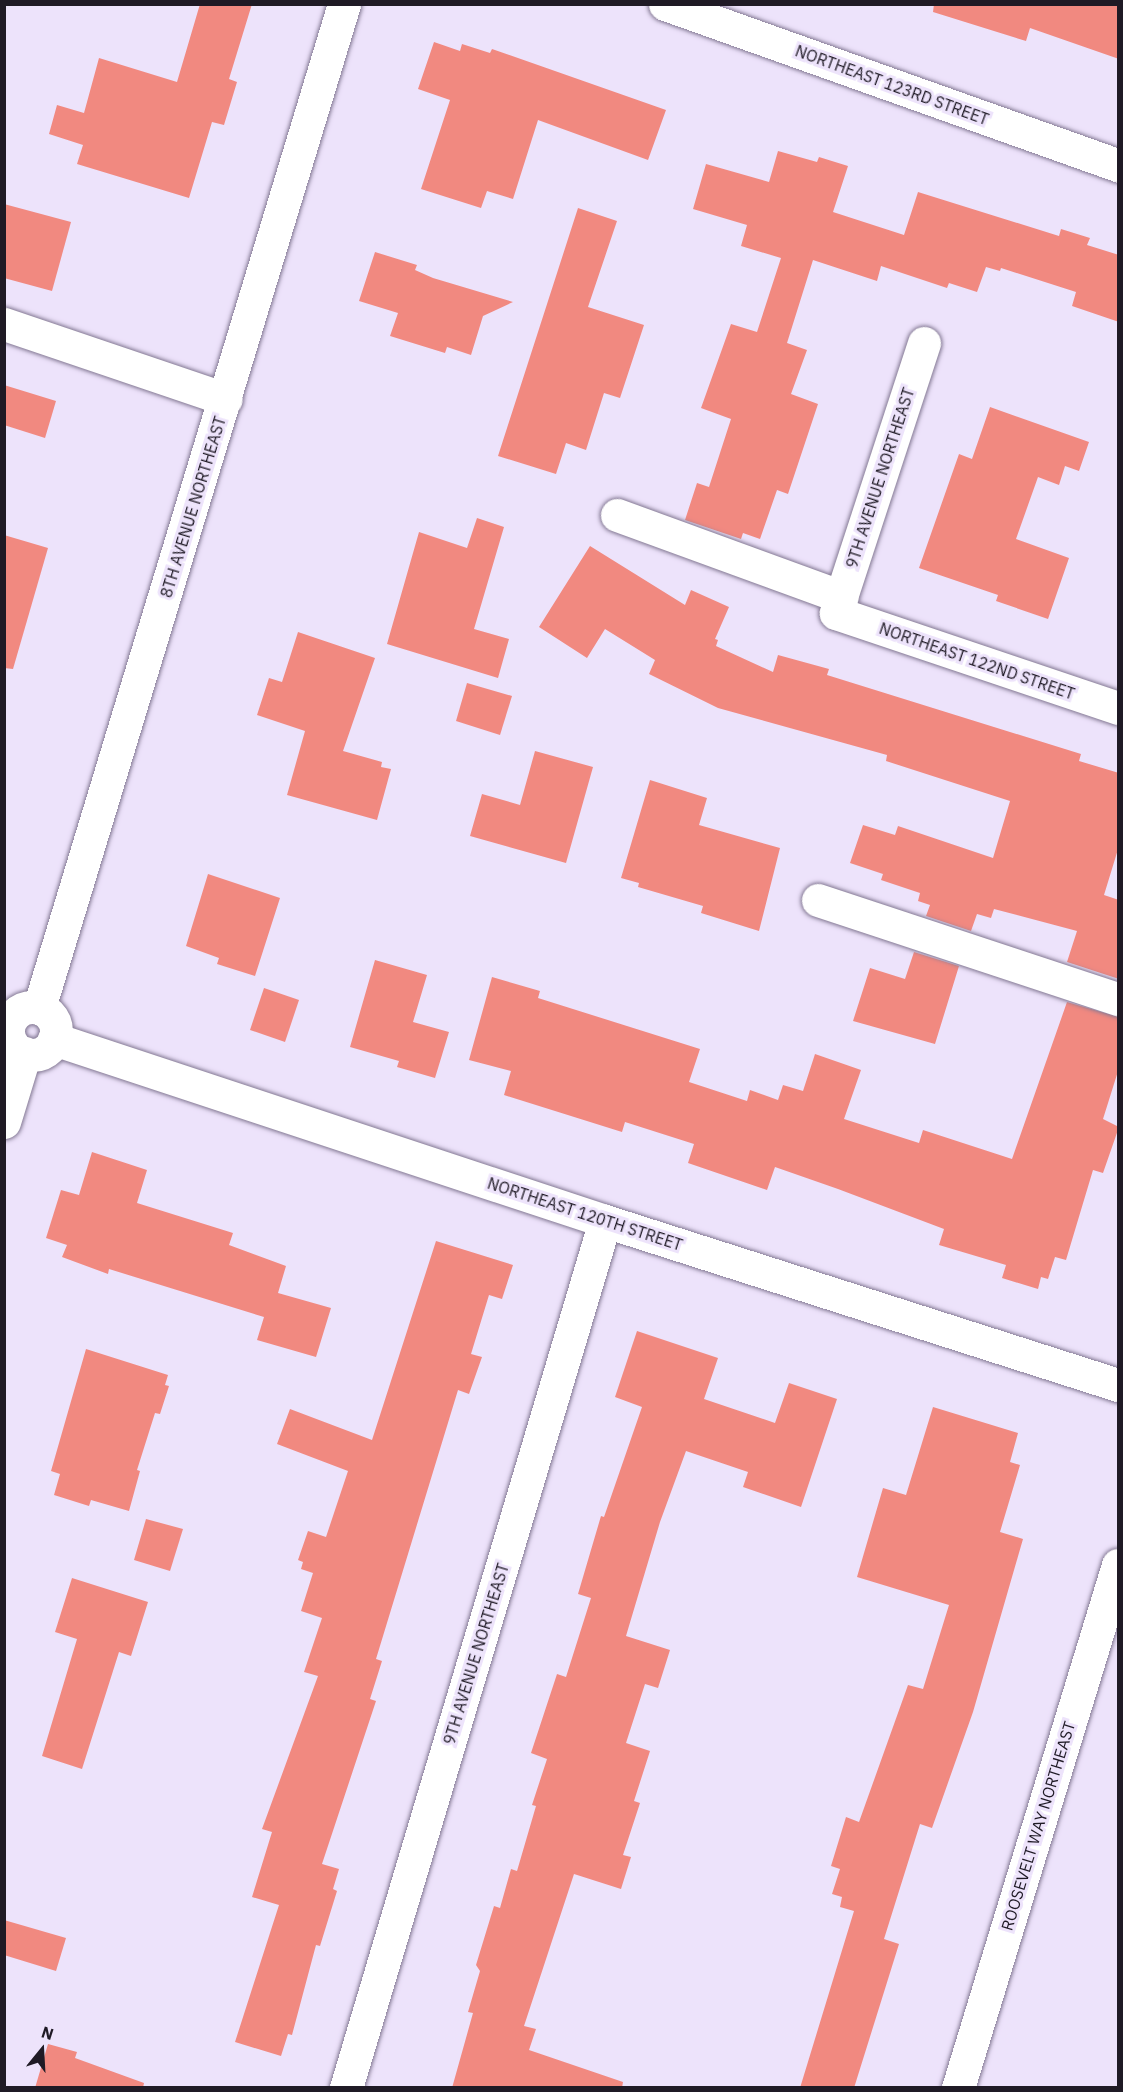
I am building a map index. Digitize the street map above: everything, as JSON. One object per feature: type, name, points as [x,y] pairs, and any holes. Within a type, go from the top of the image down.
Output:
[{"type":"street","name":"8TH AVENUE NORTHEAST","points":[[39,1008],[226,399],[344,4]]},
{"type":"street","name":"NORTHEAST 123RD STREET","points":[[665,4],[1119,165]]},
{"type":"street","points":[[4,324],[226,399]]},
{"type":"street","name":"9TH AVENUE NORTHEAST","points":[[839,605],[924,343]]},
{"type":"street","name":"NORTHEAST 122ND STREET","points":[[617,515],[839,605],[1119,708]]},
{"type":"street","points":[[818,900],[1119,999]]},
{"type":"street","points":[[39,1008],[54,1023],[54,1039],[44,1051],[25,1053],[11,1043],[7,1022],[21,1010],[39,1008]]},
{"type":"street","name":"NORTHEAST 120TH STREET","points":[[54,1039],[605,1221],[1119,1385]]},
{"type":"street","points":[[4,1122],[25,1053]]},
{"type":"street","name":"9TH AVENUE NORTHEAST","points":[[346,2088],[605,1221]]},
{"type":"street","name":"ROOSEVELT WAY NORTHEAST","points":[[958,2088],[1119,1565]]},
{"type":"building","points":[[200,4],[252,4],[229,79],[237,82],[224,125],[212,122],[189,198],[77,164],[83,145],[49,134],[57,105],[84,113],[99,58],[177,82]]},
{"type":"building","points":[[934,4],[1119,4],[1119,59],[1030,28],[1026,41],[933,12]]},
{"type":"building","points":[[434,42],[460,51],[462,44],[490,53],[492,49],[666,110],[648,160],[538,120],[513,199],[487,191],[481,208],[421,189],[450,100],[418,89]]},
{"type":"building","points":[[778,151],[817,162],[819,157],[848,166],[833,212],[904,235],[918,192],[1059,236],[1061,229],[1090,238],[1087,245],[1119,255],[1119,322],[1072,306],[1076,292],[1001,268],[1000,271],[986,267],[977,292],[949,283],[947,288],[881,266],[877,281],[813,260],[787,343],[807,350],[791,394],[818,404],[788,494],[777,490],[760,539],[743,533],[741,539],[685,520],[697,483],[709,487],[731,419],[701,408],[731,324],[757,332],[781,258],[741,246],[747,225],[693,209],[706,164],[769,182]]},
{"type":"building","points":[[4,204],[71,222],[52,291],[4,278]]},
{"type":"building","points":[[578,208],[617,221],[588,307],[644,325],[620,398],[604,393],[586,450],[566,443],[556,474],[498,456]]},
{"type":"building","points":[[375,252],[417,265],[415,270],[433,278],[513,302],[483,316],[471,355],[447,347],[445,353],[390,336],[398,313],[359,301]]},
{"type":"building","points":[[4,385],[56,401],[45,438],[4,425]]},
{"type":"building","points":[[990,407],[1089,442],[1079,471],[1065,466],[1059,485],[1038,477],[1016,539],[1069,558],[1048,619],[996,601],[998,595],[919,568],[959,454],[972,459]]},
{"type":"building","points":[[477,518],[504,527],[474,629],[509,639],[498,678],[387,644],[419,532],[467,548]]},
{"type":"building","points":[[4,535],[48,548],[13,669],[4,668]]},
{"type":"building","points":[[590,546],[685,605],[691,590],[729,607],[715,639],[718,640],[716,646],[773,672],[778,655],[829,669],[827,675],[1081,754],[1079,761],[1119,773],[1119,846],[1104,895],[1119,900],[1119,979],[1067,962],[1077,931],[994,909],[991,918],[977,914],[971,931],[926,916],[930,905],[918,901],[920,893],[881,880],[883,874],[850,863],[863,825],[895,835],[898,826],[993,858],[1010,801],[886,761],[887,755],[718,708],[649,674],[655,660],[605,629],[587,658],[539,627]]},
{"type":"building","points":[[298,632],[375,658],[343,751],[382,762],[381,767],[391,769],[377,820],[287,795],[305,731],[257,715],[269,678],[282,682]]},
{"type":"building","points":[[467,683],[512,696],[500,735],[456,721]]},
{"type":"building","points":[[535,751],[593,767],[566,863],[470,836],[482,794],[520,805]]},
{"type":"building","points":[[650,780],[707,798],[699,825],[780,848],[759,931],[701,913],[703,906],[638,887],[639,883],[621,878]]},
{"type":"building","points":[[208,874],[280,898],[255,976],[217,964],[219,958],[186,946]]},
{"type":"building","points":[[914,952],[959,966],[935,1044],[853,1021],[870,968],[905,979]]},
{"type":"building","points":[[375,960],[427,975],[413,1022],[449,1032],[435,1078],[397,1067],[399,1061],[350,1047]]},
{"type":"building","points":[[492,977],[540,991],[538,998],[700,1049],[689,1082],[747,1101],[750,1090],[778,1100],[783,1085],[803,1091],[815,1054],[861,1070],[844,1119],[919,1143],[923,1130],[1012,1159],[1067,1002],[1119,1017],[1119,1068],[1103,1119],[1119,1127],[1103,1173],[1093,1170],[1066,1260],[1055,1257],[1048,1279],[1041,1277],[1038,1289],[1002,1278],[1006,1265],[939,1245],[944,1229],[838,1189],[775,1167],[767,1190],[688,1163],[694,1144],[625,1122],[622,1132],[504,1095],[511,1071],[469,1060]]},
{"type":"building","points":[[264,988],[299,1000],[285,1042],[250,1030]]},
{"type":"building","points":[[92,1152],[147,1170],[137,1203],[233,1233],[229,1245],[286,1266],[278,1293],[331,1308],[316,1357],[257,1340],[264,1317],[109,1269],[108,1274],[62,1257],[67,1245],[46,1238],[61,1190],[79,1195]]},
{"type":"building","points":[[436,1241],[513,1265],[502,1299],[489,1295],[471,1354],[482,1357],[469,1394],[458,1390],[376,1659],[382,1661],[370,1699],[376,1701],[322,1864],[339,1869],[333,1889],[337,1891],[320,1946],[316,1945],[292,2035],[288,2034],[281,2056],[235,2042],[279,1905],[252,1897],[272,1832],[262,1829],[318,1676],[304,1672],[322,1618],[301,1611],[313,1573],[301,1569],[303,1562],[298,1560],[308,1531],[326,1537],[348,1471],[277,1444],[290,1409],[372,1440]]},
{"type":"building","points":[[637,1331],[718,1358],[704,1399],[775,1423],[789,1383],[837,1399],[801,1507],[743,1487],[748,1472],[686,1451],[660,1522],[626,1636],[670,1650],[658,1688],[645,1684],[626,1743],[650,1751],[634,1801],[640,1803],[623,1855],[631,1857],[621,1889],[574,1874],[524,2026],[536,2029],[529,2050],[623,2082],[622,2088],[452,2088],[473,2013],[468,2012],[480,1971],[476,1965],[494,1906],[500,1908],[511,1869],[517,1871],[536,1806],[532,1805],[547,1759],[531,1753],[557,1674],[566,1677],[591,1598],[578,1594],[601,1516],[604,1517],[642,1407],[615,1397]]},
{"type":"building","points":[[86,1349],[168,1375],[165,1385],[169,1386],[160,1414],[155,1413],[137,1470],[140,1471],[129,1511],[91,1500],[89,1506],[54,1495],[60,1474],[51,1471]]},
{"type":"building","points":[[933,1407],[1018,1433],[1010,1462],[1020,1465],[1000,1532],[1023,1539],[973,1712],[932,1828],[920,1824],[884,1939],[899,1944],[854,2088],[800,2088],[854,1911],[840,1907],[842,1897],[832,1894],[840,1869],[831,1866],[846,1817],[859,1822],[908,1685],[923,1689],[949,1605],[857,1577],[883,1488],[906,1495]]},
{"type":"building","points":[[146,1519],[183,1529],[170,1571],[134,1560]]},
{"type":"building","points":[[72,1578],[148,1602],[131,1656],[119,1652],[82,1769],[42,1756],[77,1639],[55,1632]]},
{"type":"building","points":[[4,1920],[66,1938],[56,1971],[4,1955]]},
{"type":"building","points":[[48,2044],[77,2052],[75,2058],[144,2083],[143,2088],[35,2088]]}]
